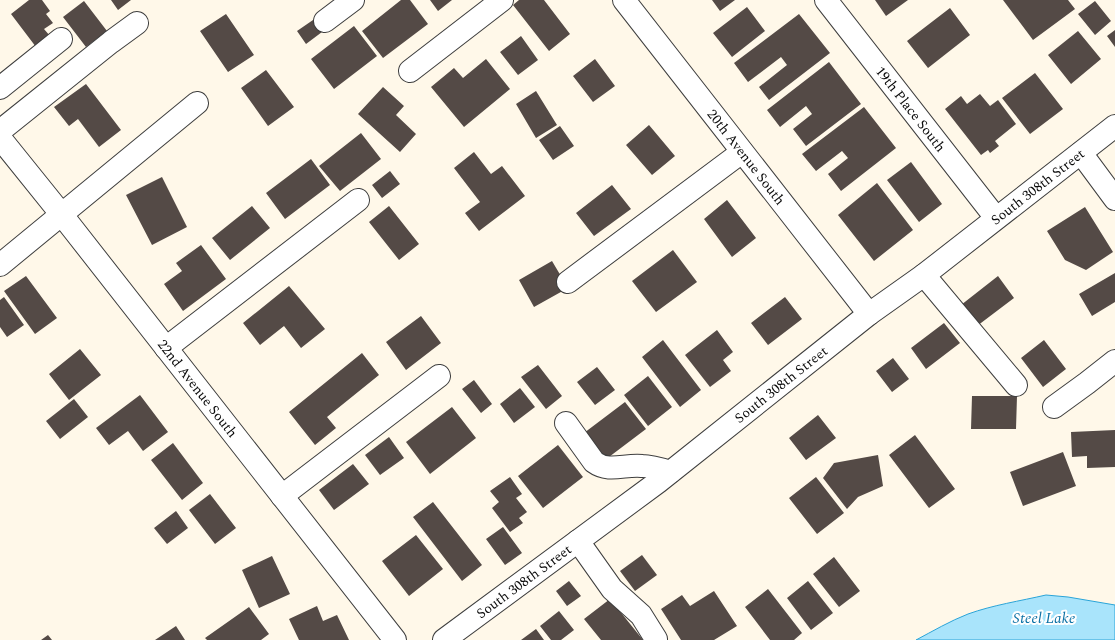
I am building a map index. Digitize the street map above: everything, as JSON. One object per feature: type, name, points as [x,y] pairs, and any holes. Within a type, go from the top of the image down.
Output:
[{"type":"street","points":[[325,21],[353,0]]},
{"type":"street","points":[[410,71],[502,0]]},
{"type":"street","name":"20th Avenue South","points":[[624,0],[869,314]]},
{"type":"street","name":"19th Place South","points":[[826,0],[996,218]]},
{"type":"street","points":[[0,131],[110,42],[137,23]]},
{"type":"street","points":[[0,88],[61,39]]},
{"type":"street","points":[[0,265],[197,104]]},
{"type":"street","name":"South 308th Street","points":[[444,640],[670,472],[869,314],[924,275],[1115,126]]},
{"type":"street","name":"22nd Avenue South","points":[[0,138],[395,640]]},
{"type":"street","points":[[568,282],[742,152]]},
{"type":"street","points":[[1081,153],[1115,199]]},
{"type":"street","points":[[166,348],[358,200]]},
{"type":"street","points":[[924,275],[1016,385]]},
{"type":"street","points":[[1054,407],[1115,361]]},
{"type":"street","points":[[282,496],[439,376]]},
{"type":"street","points":[[566,423],[594,462],[599,466],[610,468],[640,465],[670,472]]},
{"type":"street","points":[[578,541],[612,589],[641,615],[656,639]]},
{"type":"water","name":"Steel Lake","points":[[1046,595],[1115,605],[1115,640],[916,640],[968,614]]},
{"type":"building","points":[[29,0],[42,0],[50,11],[46,14],[53,23],[44,29],[50,36],[36,47],[11,14]]},
{"type":"building","points":[[111,0],[131,0],[118,10]]},
{"type":"building","points":[[401,0],[410,0],[428,24],[383,58],[362,31]]},
{"type":"building","points":[[430,0],[452,0],[438,11]]},
{"type":"building","points":[[519,0],[544,0],[570,34],[549,51],[513,5]]},
{"type":"building","points":[[712,0],[735,0],[720,11]]},
{"type":"building","points":[[875,0],[908,0],[886,16]]},
{"type":"building","points":[[1003,0],[1068,0],[1075,9],[1033,40]]},
{"type":"building","points":[[84,1],[107,31],[86,47],[63,17]]},
{"type":"building","points":[[1095,1],[1111,21],[1095,35],[1078,14]]},
{"type":"building","points":[[747,7],[765,31],[732,57],[713,33]]},
{"type":"building","points":[[950,8],[970,35],[928,68],[907,41]]},
{"type":"building","points":[[226,14],[254,55],[228,72],[200,31]]},
{"type":"building","points":[[799,14],[830,53],[769,100],[759,87],[787,65],[781,57],[748,82],[734,63]]},
{"type":"building","points":[[313,20],[322,32],[306,44],[297,31]]},
{"type":"building","points":[[354,26],[377,56],[334,89],[311,59]]},
{"type":"building","points":[[1115,30],[1115,47],[1107,36]]},
{"type":"building","points":[[1078,31],[1101,59],[1071,84],[1048,55]]},
{"type":"building","points":[[521,36],[538,60],[518,75],[500,52]]},
{"type":"building","points":[[486,59],[510,89],[464,127],[431,87],[454,68],[463,78]]},
{"type":"building","points":[[595,59],[615,86],[593,102],[573,76]]},
{"type":"building","points":[[829,62],[861,104],[806,146],[793,129],[812,114],[806,106],[780,127],[767,110]]},
{"type":"building","points":[[266,70],[294,107],[268,126],[241,88]]},
{"type":"building","points":[[1035,73],[1063,109],[1030,134],[1002,98]]},
{"type":"building","points":[[86,84],[121,130],[99,147],[78,119],[69,126],[54,107]]},
{"type":"building","points":[[383,87],[404,106],[396,115],[416,134],[400,152],[358,114]]},
{"type":"building","points":[[536,91],[557,125],[536,138],[516,104]]},
{"type":"building","points":[[980,94],[990,106],[998,100],[1016,124],[995,141],[999,146],[990,153],[988,150],[981,155],[945,109],[961,96],[967,104]]},
{"type":"building","points":[[864,107],[896,148],[841,191],[828,174],[848,158],[842,151],[816,171],[802,154]]},
{"type":"building","points":[[649,125],[675,156],[652,175],[626,145]]},
{"type":"building","points":[[560,126],[574,146],[553,160],[539,140]]},
{"type":"building","points":[[361,133],[381,159],[340,191],[319,166]]},
{"type":"building","points":[[474,152],[491,174],[502,166],[525,196],[479,231],[465,213],[480,202],[454,168]]},
{"type":"building","points":[[311,159],[330,185],[285,219],[266,193]]},
{"type":"building","points":[[911,162],[942,204],[919,222],[887,180]]},
{"type":"building","points":[[390,171],[400,184],[382,198],[372,185]]},
{"type":"building","points":[[162,177],[187,227],[152,245],[126,195]]},
{"type":"building","points":[[877,183],[913,230],[874,261],[838,215]]},
{"type":"building","points":[[612,185],[631,209],[594,236],[576,213]]},
{"type":"building","points":[[727,200],[756,238],[732,257],[704,219]]},
{"type":"building","points":[[252,206],[270,228],[230,260],[212,238]]},
{"type":"building","points":[[389,206],[419,244],[399,260],[369,222]]},
{"type":"building","points":[[1085,207],[1113,252],[1086,270],[1065,260],[1047,231]]},
{"type":"building","points":[[201,245],[226,279],[183,311],[164,284],[182,271],[176,263]]},
{"type":"building","points":[[673,250],[697,282],[656,312],[632,281]]},
{"type":"building","points":[[552,261],[568,288],[534,307],[519,280]]},
{"type":"building","points":[[1115,273],[1115,302],[1092,316],[1079,294]]},
{"type":"building","points":[[26,276],[57,318],[35,334],[4,291]]},
{"type":"building","points":[[998,276],[1014,298],[977,326],[961,305]]},
{"type":"building","points":[[289,286],[325,329],[301,348],[284,326],[260,345],[243,323]]},
{"type":"building","points":[[4,297],[24,325],[7,337],[0,327],[0,300]]},
{"type":"building","points":[[785,297],[802,319],[768,345],[751,323]]},
{"type":"building","points":[[421,316],[441,343],[406,370],[386,342]]},
{"type":"building","points":[[944,323],[960,343],[926,369],[911,348]]},
{"type":"building","points":[[717,330],[733,352],[723,360],[731,371],[710,387],[685,355]]},
{"type":"building","points":[[663,340],[701,390],[680,407],[642,357]]},
{"type":"building","points":[[1044,340],[1066,369],[1043,387],[1021,358]]},
{"type":"building","points":[[80,349],[101,375],[69,400],[49,374]]},
{"type":"building","points":[[362,353],[379,375],[327,417],[336,428],[315,445],[289,412]]},
{"type":"building","points":[[893,358],[909,379],[892,392],[876,371]]},
{"type":"building","points":[[538,365],[562,396],[546,409],[521,377]]},
{"type":"building","points":[[597,367],[615,390],[595,405],[577,382]]},
{"type":"building","points":[[648,376],[672,407],[648,426],[624,395]]},
{"type":"building","points":[[474,380],[492,404],[481,413],[462,389]]},
{"type":"building","points":[[520,388],[535,407],[514,423],[500,404]]},
{"type":"building","points":[[140,395],[168,432],[143,451],[128,431],[109,445],[96,428]]},
{"type":"building","points":[[972,396],[1017,396],[1016,429],[971,429]]},
{"type":"building","points":[[74,399],[88,417],[60,439],[46,421]]},
{"type":"building","points":[[625,402],[646,429],[601,463],[580,436]]},
{"type":"building","points":[[452,407],[476,438],[430,474],[406,442]]},
{"type":"building","points":[[818,415],[836,438],[806,460],[789,438]]},
{"type":"building","points":[[1115,430],[1115,467],[1087,468],[1087,456],[1072,457],[1071,432]]},
{"type":"building","points":[[915,435],[955,489],[929,508],[889,455]]},
{"type":"building","points":[[389,437],[404,458],[380,475],[365,455]]},
{"type":"building","points":[[173,443],[203,483],[182,500],[151,460]]},
{"type":"building","points":[[558,445],[583,477],[543,508],[518,476]]},
{"type":"building","points":[[1063,452],[1076,486],[1023,506],[1010,472]]},
{"type":"building","points":[[878,455],[883,486],[858,497],[847,509],[823,478],[834,463]]},
{"type":"building","points":[[353,464],[369,484],[334,510],[319,490]]},
{"type":"building","points":[[510,477],[522,494],[516,498],[527,512],[519,518],[523,523],[510,532],[492,508],[499,502],[490,491]]},
{"type":"building","points":[[816,477],[844,513],[817,534],[789,498]]},
{"type":"building","points":[[210,494],[236,528],[215,544],[189,510]]},
{"type":"building","points":[[433,502],[482,565],[462,581],[413,517]]},
{"type":"building","points":[[176,511],[188,528],[167,544],[154,528]]},
{"type":"building","points":[[503,527],[522,553],[505,565],[486,539]]},
{"type":"building","points":[[416,535],[443,569],[409,596],[382,561]]},
{"type":"building","points":[[642,555],[657,575],[635,591],[620,571]]},
{"type":"building","points":[[272,556],[290,594],[259,608],[242,570]]},
{"type":"building","points":[[834,557],[860,591],[839,607],[813,574]]},
{"type":"building","points":[[569,581],[581,596],[567,606],[556,591]]},
{"type":"building","points":[[808,581],[833,613],[811,630],[787,598]]},
{"type":"building","points":[[768,589],[802,633],[794,640],[770,640],[745,607]]},
{"type":"building","points":[[714,591],[737,626],[714,640],[681,640],[661,609],[682,595],[690,606]]},
{"type":"building","points":[[610,599],[643,640],[601,640],[584,619]]},
{"type":"building","points":[[317,606],[323,621],[337,615],[349,640],[299,640],[289,619]]},
{"type":"building","points":[[249,607],[269,634],[261,640],[207,640],[205,638]]},
{"type":"building","points":[[559,611],[574,630],[561,640],[551,640],[540,626]]},
{"type":"building","points":[[176,626],[185,640],[155,640]]},
{"type":"building","points":[[536,629],[544,640],[521,640]]},
{"type":"building","points":[[48,635],[52,640],[41,640]]}]
